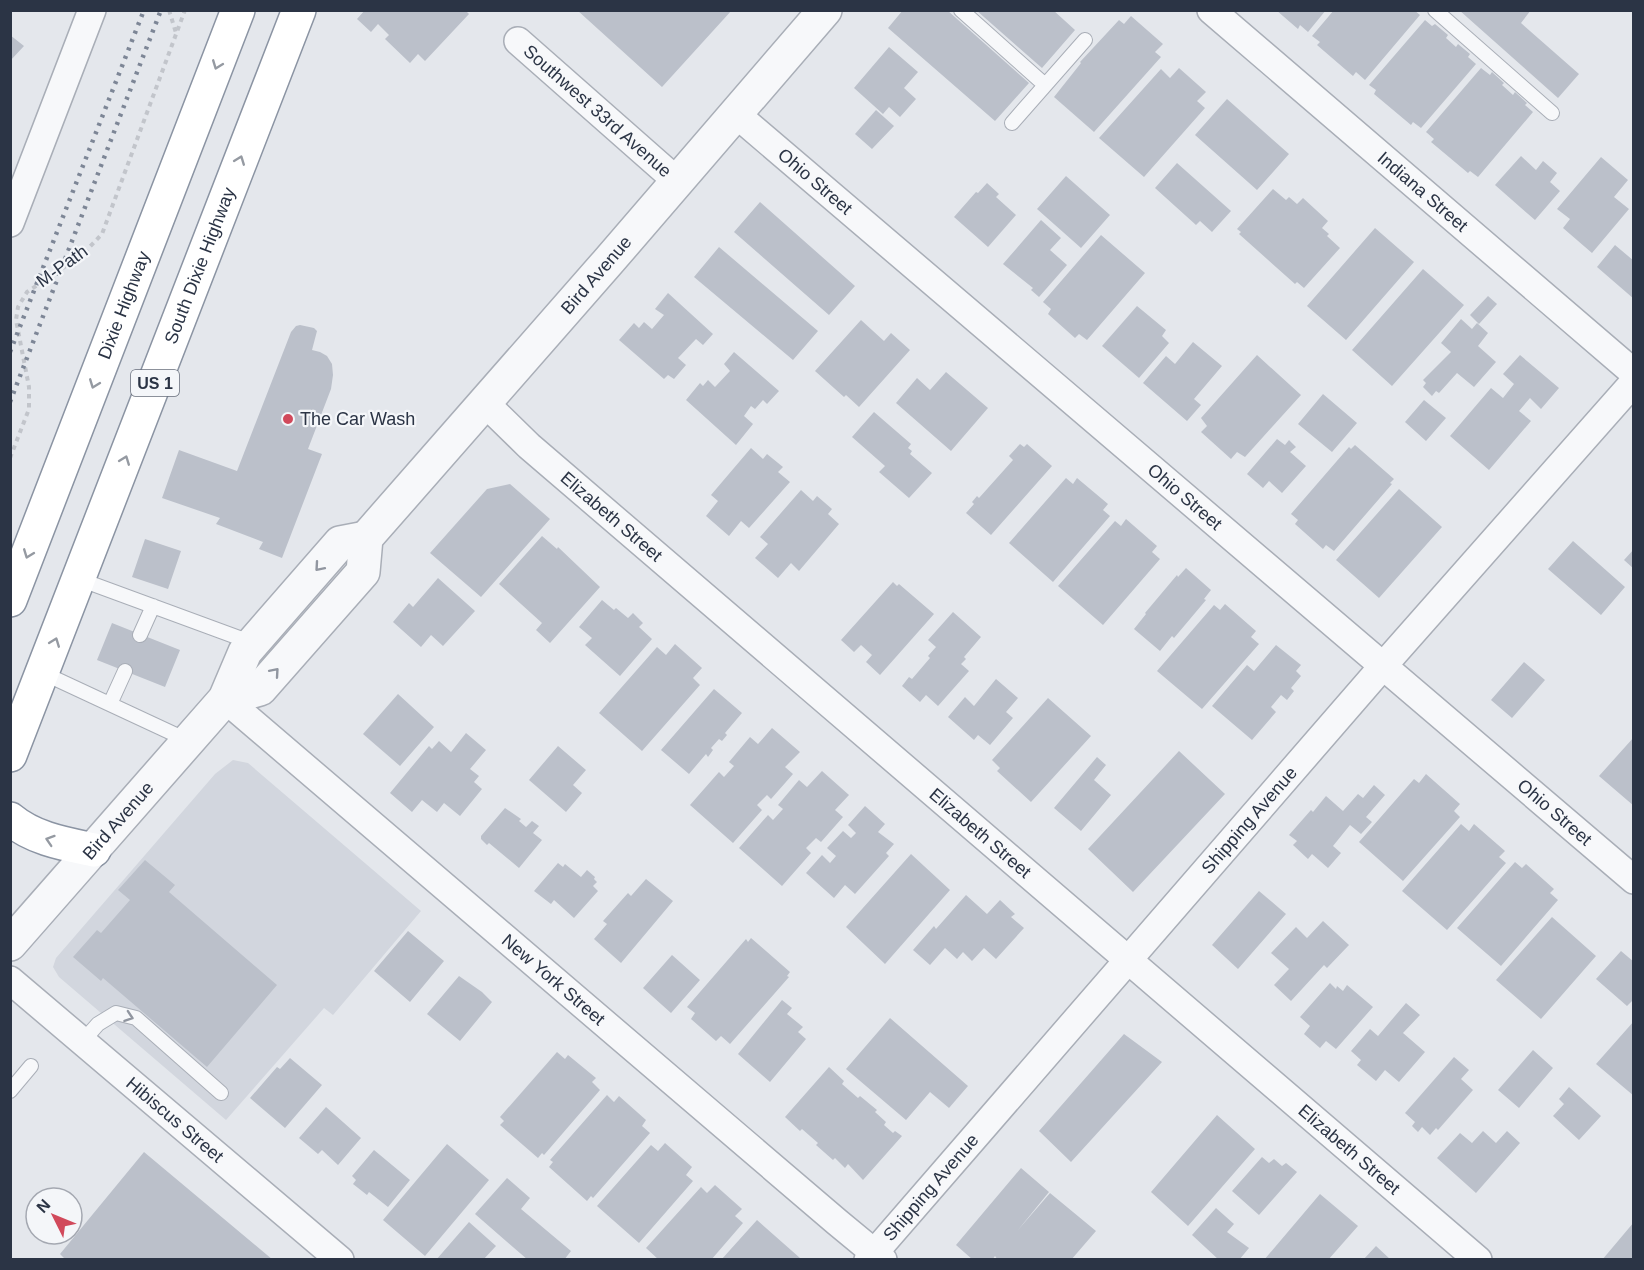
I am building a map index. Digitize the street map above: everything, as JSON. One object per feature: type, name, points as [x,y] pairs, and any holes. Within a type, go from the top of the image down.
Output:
[{"type":"highway","name":"Dixie Highway","points":[[10,600],[238,10]]},
{"type":"highway","name":"South Dixie Highway","points":[[10,755],[298,10]]},
{"type":"highway","points":[[10,819],[36,835],[63,844],[94,850]]},
{"type":"street","points":[[10,223],[92,10]]},
{"type":"street","name":"Bird Avenue","points":[[10,944],[225,699],[245,652],[340,543],[366,538],[678,182],[825,10]]},
{"type":"street","name":"Indiana Street","points":[[1211,10],[1634,373]]},
{"type":"street","name":"Southwest 33rd Avenue","points":[[518,41],[678,182]]},
{"type":"street","name":"Ohio Street","points":[[736,114],[1634,880]]},
{"type":"street","name":"Shipping Avenue","points":[[875,1257],[1383,666],[1634,382]]},
{"type":"street","name":"Elizabeth Street","points":[[485,403],[529,446],[1478,1260]]},
{"type":"street","points":[[225,699],[260,689],[363,572],[366,538]]},
{"type":"street","name":"New York Street","points":[[225,699],[875,1257]]},
{"type":"street","name":"Hibiscus Street","points":[[10,980],[340,1260]]},
{"type":"lane","points":[[961,10],[1045,85]]},
{"type":"lane","points":[[1435,10],[1552,113]]},
{"type":"lane","points":[[1012,123],[1085,40]]},
{"type":"lane","points":[[79,579],[253,643]]},
{"type":"lane","points":[[140,635],[153,606]]},
{"type":"lane","points":[[110,704],[125,671]]},
{"type":"lane","points":[[43,673],[189,741]]},
{"type":"lane","points":[[82,1042],[98,1024],[116,1013],[136,1018],[221,1093]]},
{"type":"lane","points":[[10,1091],[31,1066]]},
{"type":"path","points":[[169,10],[177,34]]},
{"type":"path","name":"M-Path","points":[[10,458],[29,409],[29,387],[16,320],[18,307],[27,292],[81,256],[102,234],[185,10]]},
{"type":"shaded area","points":[[233,760],[248,763],[421,911],[333,1015],[324,1008],[226,1120],[59,977],[53,967],[56,958],[215,774]]},
{"type":"building","points":[[365,10],[465,10],[469,14],[425,61],[418,54],[410,63],[385,39],[389,35],[378,24],[371,32],[357,19]]},
{"type":"building","points":[[577,10],[732,10],[662,87]]},
{"type":"building","points":[[903,10],[947,10],[1029,83],[995,121],[888,28]]},
{"type":"building","points":[[976,10],[1053,10],[1075,30],[1042,68]]},
{"type":"building","points":[[1276,10],[1326,10],[1308,32],[1300,25],[1298,29]]},
{"type":"building","points":[[1334,10],[1414,10],[1420,15],[1365,80],[1356,72],[1353,76],[1317,45],[1320,42],[1312,36]]},
{"type":"building","points":[[1459,10],[1531,10],[1521,23],[1579,74],[1558,98]]},
{"type":"building","points":[[1131,16],[1163,44],[1155,52],[1161,57],[1094,132],[1054,97],[1080,62],[1119,20],[1124,24]]},
{"type":"building","points":[[1425,20],[1432,26],[1435,24],[1448,35],[1446,38],[1456,47],[1458,44],[1470,54],[1468,57],[1476,64],[1421,128],[1413,122],[1411,125],[1374,94],[1376,90],[1369,85]]},
{"type":"building","points":[[10,35],[24,46],[10,61]]},
{"type":"building","points":[[889,47],[918,72],[904,88],[916,99],[900,117],[889,107],[883,114],[854,88]]},
{"type":"building","points":[[1179,68],[1206,92],[1197,101],[1205,108],[1144,177],[1099,138],[1161,69],[1170,78]]},
{"type":"building","points":[[1481,68],[1490,75],[1492,72],[1504,83],[1502,85],[1513,95],[1515,92],[1533,112],[1478,177],[1470,171],[1468,173],[1431,142],[1434,139],[1426,132]]},
{"type":"building","points":[[1227,99],[1289,154],[1257,190],[1195,135]]},
{"type":"building","points":[[876,110],[894,126],[872,149],[855,134]]},
{"type":"building","points":[[1521,156],[1536,170],[1543,161],[1557,173],[1550,182],[1560,191],[1535,220],[1495,185]]},
{"type":"building","points":[[1601,157],[1628,180],[1614,197],[1629,209],[1592,253],[1563,228],[1570,219],[1557,209]]},
{"type":"building","points":[[1177,163],[1231,211],[1212,232],[1200,221],[1196,225],[1155,188]]},
{"type":"building","points":[[1066,176],[1110,215],[1081,248],[1037,209]]},
{"type":"building","points":[[987,183],[999,194],[996,197],[1016,215],[988,247],[954,217]]},
{"type":"building","points":[[1273,189],[1286,200],[1289,197],[1297,204],[1303,198],[1328,221],[1322,228],[1340,248],[1304,288],[1297,282],[1295,284],[1239,234],[1241,232],[1237,229]]},
{"type":"building","points":[[760,202],[855,286],[829,315],[734,232]]},
{"type":"building","points":[[1041,220],[1061,238],[1050,250],[1067,265],[1039,297],[1031,290],[1033,288],[1003,264]]},
{"type":"building","points":[[1375,228],[1414,262],[1346,340],[1307,306]]},
{"type":"building","points":[[1101,235],[1145,273],[1087,340],[1079,334],[1075,338],[1048,314],[1051,309],[1043,302]]},
{"type":"building","points":[[1615,245],[1634,261],[1634,299],[1597,267]]},
{"type":"building","points":[[719,247],[818,331],[793,360],[694,277]]},
{"type":"building","points":[[1423,269],[1464,305],[1392,386],[1352,350]]},
{"type":"building","points":[[668,293],[713,334],[703,345],[696,339],[678,358],[686,365],[674,379],[668,375],[664,379],[619,340],[634,323],[639,328],[644,322],[652,329],[664,315],[655,309]]},
{"type":"building","points":[[1488,296],[1497,304],[1479,324],[1470,315]]},
{"type":"building","points":[[1137,306],[1166,330],[1162,336],[1169,343],[1139,378],[1102,346]]},
{"type":"building","points":[[1461,319],[1472,329],[1477,323],[1488,333],[1478,346],[1496,362],[1474,387],[1457,373],[1439,393],[1436,391],[1432,396],[1423,387],[1426,383],[1423,380],[1451,352],[1441,343]]},
{"type":"building","points":[[861,320],[884,341],[891,333],[910,350],[859,407],[815,371]]},
{"type":"building","name":"The Car Wash","points":[[300,325],[314,328],[317,331],[312,350],[327,356],[332,364],[333,375],[331,389],[308,449],[322,454],[282,558],[259,549],[263,542],[216,524],[220,518],[162,498],[179,450],[237,471],[291,332]]},
{"type":"building","points":[[1193,342],[1222,366],[1194,399],[1201,405],[1187,421],[1143,383],[1166,356],[1175,364]]},
{"type":"building","points":[[734,352],[779,391],[767,404],[763,400],[755,409],[751,406],[744,416],[753,424],[736,445],[686,400],[700,383],[703,386],[708,380],[715,387],[730,371],[724,364]]},
{"type":"building","points":[[1257,355],[1301,395],[1245,457],[1237,452],[1231,459],[1201,432],[1207,426],[1201,418]]},
{"type":"building","points":[[1520,355],[1559,388],[1541,409],[1530,398],[1519,411],[1531,421],[1489,470],[1450,436],[1491,388],[1503,398],[1514,384],[1503,374]]},
{"type":"building","points":[[946,372],[988,408],[951,451],[896,403],[917,378],[930,390]]},
{"type":"building","points":[[1323,394],[1357,423],[1332,452],[1298,424]]},
{"type":"building","points":[[1424,400],[1446,418],[1426,441],[1405,422]]},
{"type":"building","points":[[874,412],[911,444],[908,448],[912,451],[910,454],[932,473],[909,498],[879,472],[885,466],[852,437]]},
{"type":"building","points":[[1277,439],[1285,445],[1289,440],[1296,447],[1290,452],[1306,466],[1282,493],[1269,481],[1263,488],[1247,474]]},
{"type":"building","points":[[1020,444],[1024,447],[1027,444],[1052,466],[991,535],[966,513],[974,504],[972,502],[977,496],[979,498],[1013,460],[1009,456]]},
{"type":"building","points":[[1355,445],[1394,479],[1334,551],[1326,545],[1323,549],[1295,524],[1298,520],[1291,514],[1349,447],[1351,449]]},
{"type":"building","points":[[751,448],[763,459],[767,454],[783,467],[778,472],[790,482],[749,528],[741,521],[729,536],[706,516],[718,501],[711,495]]},
{"type":"building","points":[[1066,478],[1073,484],[1077,478],[1108,504],[1103,510],[1110,516],[1053,582],[1009,543]]},
{"type":"building","points":[[510,484],[550,519],[481,597],[430,553],[487,489]]},
{"type":"building","points":[[1399,489],[1442,527],[1379,598],[1336,560]]},
{"type":"building","points":[[801,490],[813,501],[817,496],[832,509],[828,514],[839,524],[799,571],[791,563],[778,578],[755,558],[768,544],[760,537]]},
{"type":"building","points":[[1126,519],[1157,546],[1152,552],[1160,559],[1103,625],[1058,586],[1115,521],[1121,526]]},
{"type":"building","points":[[542,536],[557,549],[558,547],[600,587],[550,643],[536,630],[542,623],[499,584]]},
{"type":"building","points":[[145,539],[181,551],[168,589],[132,577]]},
{"type":"building","points":[[1573,541],[1625,587],[1601,615],[1548,569]]},
{"type":"building","points":[[1634,549],[1634,569],[1624,560]]},
{"type":"building","points":[[1186,568],[1211,590],[1204,599],[1206,600],[1160,651],[1134,629],[1177,575],[1178,577]]},
{"type":"building","points":[[438,578],[475,611],[443,646],[431,635],[421,647],[393,622],[409,603],[413,607]]},
{"type":"building","points":[[893,582],[897,586],[899,584],[934,614],[880,675],[866,662],[872,655],[861,645],[854,652],[841,640]]},
{"type":"building","points":[[602,600],[628,618],[633,613],[643,623],[639,627],[652,639],[620,676],[585,645],[592,638],[579,627]]},
{"type":"building","points":[[1225,604],[1256,631],[1251,637],[1259,644],[1202,709],[1157,671],[1214,605],[1220,610]]},
{"type":"building","points":[[953,612],[981,637],[961,664],[969,671],[938,706],[926,695],[920,702],[902,686],[909,677],[912,679],[930,658],[928,656],[936,647],[928,640]]},
{"type":"building","points":[[112,623],[180,650],[165,687],[97,660]]},
{"type":"building","points":[[675,644],[702,668],[693,678],[700,685],[642,751],[599,713],[657,647],[666,655]]},
{"type":"building","points":[[1276,645],[1301,665],[1296,671],[1301,676],[1291,688],[1294,691],[1287,700],[1281,695],[1271,707],[1276,712],[1252,740],[1212,706],[1247,665],[1254,671]]},
{"type":"building","points":[[1524,662],[1545,680],[1512,718],[1491,700]]},
{"type":"building","points":[[996,679],[1018,698],[1006,712],[1013,718],[990,745],[978,735],[974,740],[948,717],[965,697],[974,706]]},
{"type":"building","points":[[714,689],[742,713],[725,733],[727,735],[722,741],[719,739],[711,748],[713,750],[708,757],[706,754],[689,774],[661,750]]},
{"type":"building","points":[[398,694],[434,727],[400,766],[363,734]]},
{"type":"building","points":[[1048,698],[1091,736],[1031,802],[997,771],[1000,768],[992,760]]},
{"type":"building","points":[[772,728],[800,752],[785,767],[793,774],[771,799],[767,795],[757,805],[762,810],[733,843],[690,805],[719,772],[724,777],[734,766],[729,762],[750,737],[758,744]]},
{"type":"building","points":[[466,733],[486,750],[470,769],[479,776],[474,782],[482,789],[460,816],[444,803],[437,812],[422,800],[412,812],[390,793],[429,746],[432,749],[439,741],[451,752]]},
{"type":"building","points":[[1634,737],[1634,806],[1599,776]]},
{"type":"building","points":[[558,746],[586,770],[573,785],[582,793],[566,812],[529,780]]},
{"type":"building","points":[[1179,751],[1225,794],[1133,892],[1088,849]]},
{"type":"building","points":[[1097,757],[1106,765],[1094,780],[1111,795],[1081,831],[1054,808]]},
{"type":"building","points":[[822,771],[849,795],[835,810],[843,817],[821,842],[816,838],[806,848],[811,853],[782,886],[739,848],[768,815],[773,820],[783,809],[778,805],[799,780],[807,787]]},
{"type":"building","points":[[1426,774],[1460,804],[1454,811],[1460,817],[1403,881],[1359,842],[1414,779],[1419,783]]},
{"type":"building","points":[[1374,785],[1385,795],[1366,817],[1372,822],[1361,834],[1350,825],[1333,846],[1341,853],[1328,868],[1312,854],[1308,859],[1293,845],[1297,841],[1289,835],[1326,796],[1343,811],[1358,794],[1363,798]]},
{"type":"building","points":[[865,806],[885,824],[878,832],[894,844],[886,853],[889,856],[855,894],[845,885],[834,898],[806,873],[822,855],[830,863],[836,856],[827,848],[843,831],[851,838],[856,833],[848,825]]},
{"type":"building","points":[[505,808],[521,819],[519,821],[526,827],[532,821],[539,826],[533,833],[542,840],[519,868],[481,839],[481,836]]},
{"type":"building","points":[[1461,824],[1469,831],[1474,824],[1505,851],[1499,857],[1506,863],[1447,930],[1402,891]]},
{"type":"building","points":[[911,854],[950,890],[885,964],[846,927]]},
{"type":"building","points":[[145,860],[175,885],[169,892],[277,985],[207,1067],[103,978],[101,981],[73,957],[97,930],[101,933],[130,900],[118,890]]},
{"type":"building","points":[[1515,862],[1522,868],[1526,864],[1554,889],[1550,893],[1558,900],[1501,966],[1457,928]]},
{"type":"building","points":[[558,863],[563,867],[565,864],[581,877],[587,870],[597,882],[593,886],[598,891],[574,918],[554,900],[551,904],[534,891]]},
{"type":"building","points":[[646,879],[673,901],[621,963],[594,939],[607,924],[603,921],[628,893],[631,896]]},
{"type":"building","points":[[1259,891],[1286,914],[1238,969],[1212,945]]},
{"type":"building","points":[[966,895],[987,914],[1000,900],[1015,914],[1011,917],[1024,928],[996,959],[984,948],[972,961],[963,952],[957,959],[945,948],[930,965],[913,950],[934,926],[936,929]]},
{"type":"building","points":[[1552,917],[1596,956],[1541,1019],[1496,980]]},
{"type":"building","points":[[1323,921],[1349,945],[1327,968],[1324,965],[1291,1001],[1274,985],[1289,969],[1271,953],[1296,927],[1307,938]]},
{"type":"building","points":[[408,931],[444,961],[410,1002],[374,971]]},
{"type":"building","points":[[751,938],[790,972],[787,976],[789,977],[730,1044],[721,1036],[716,1041],[691,1019],[695,1013],[687,1007],[746,939],[748,942]]},
{"type":"building","points":[[1621,951],[1634,962],[1634,999],[1627,1006],[1596,979]]},
{"type":"building","points":[[672,955],[700,980],[671,1013],[643,988]]},
{"type":"building","points":[[459,976],[492,1002],[460,1041],[427,1014]]},
{"type":"building","points":[[1330,983],[1336,989],[1337,986],[1343,991],[1347,985],[1373,1007],[1336,1049],[1326,1041],[1320,1048],[1304,1034],[1310,1026],[1300,1017]]},
{"type":"building","points":[[782,1000],[792,1008],[787,1014],[803,1027],[798,1032],[806,1039],[770,1082],[738,1054]]},
{"type":"building","points":[[1406,1003],[1420,1015],[1403,1033],[1425,1052],[1399,1082],[1385,1070],[1376,1081],[1357,1065],[1361,1060],[1351,1051],[1370,1029],[1378,1036]]},
{"type":"building","points":[[890,1018],[968,1086],[949,1108],[930,1092],[906,1120],[846,1069]]},
{"type":"building","points":[[1634,1021],[1634,1096],[1596,1064]]},
{"type":"building","points":[[1124,1034],[1162,1062],[1071,1162],[1039,1131]]},
{"type":"building","points":[[1533,1050],[1553,1068],[1519,1108],[1498,1090]]},
{"type":"building","points":[[557,1052],[565,1059],[568,1055],[596,1078],[592,1082],[600,1090],[544,1155],[542,1153],[538,1158],[500,1125],[504,1121],[500,1117]]},
{"type":"building","points":[[1454,1057],[1469,1070],[1461,1079],[1473,1090],[1438,1130],[1436,1128],[1430,1135],[1422,1127],[1418,1132],[1412,1126],[1415,1122],[1405,1113]]},
{"type":"building","points":[[290,1058],[322,1085],[285,1128],[250,1098],[277,1067],[280,1069]]},
{"type":"building","points":[[829,1067],[844,1081],[842,1084],[877,1110],[875,1112],[886,1122],[884,1125],[893,1133],[895,1131],[902,1136],[863,1180],[848,1164],[845,1168],[835,1158],[833,1160],[816,1145],[818,1143],[785,1117]]},
{"type":"building","points":[[1569,1087],[1601,1116],[1579,1140],[1553,1116],[1564,1104],[1559,1099]]},
{"type":"building","points":[[607,1095],[614,1102],[619,1096],[646,1120],[642,1126],[650,1133],[593,1198],[591,1196],[587,1201],[549,1167],[553,1162],[550,1160]]},
{"type":"building","points":[[326,1107],[361,1138],[338,1165],[322,1150],[318,1154],[299,1138]]},
{"type":"building","points":[[1217,1115],[1255,1149],[1188,1226],[1151,1192]]},
{"type":"building","points":[[1483,1131],[1496,1143],[1507,1131],[1520,1143],[1476,1193],[1437,1158],[1460,1133],[1472,1143]]},
{"type":"building","points":[[665,1143],[692,1167],[686,1175],[693,1181],[639,1243],[597,1206],[651,1145],[658,1151]]},
{"type":"building","points":[[447,1144],[489,1180],[425,1256],[383,1220]]},
{"type":"building","points":[[374,1150],[410,1180],[388,1207],[369,1192],[367,1195],[353,1184],[356,1180],[352,1176]]},
{"type":"building","points":[[144,1152],[273,1260],[66,1260],[60,1254],[67,1246],[84,1246],[84,1225]]},
{"type":"building","points":[[1262,1157],[1269,1163],[1274,1159],[1282,1166],[1286,1163],[1297,1172],[1259,1215],[1232,1191]]},
{"type":"building","points":[[1021,1168],[1049,1192],[1018,1230],[1050,1193],[1096,1231],[1071,1260],[998,1260],[995,1256],[992,1260],[973,1260],[956,1245]]},
{"type":"building","points":[[507,1178],[530,1198],[521,1209],[571,1251],[564,1260],[528,1260],[475,1214]]},
{"type":"building","points":[[715,1185],[742,1209],[735,1216],[743,1223],[711,1260],[659,1260],[646,1248],[701,1187],[707,1193]]},
{"type":"building","points":[[1320,1194],[1358,1226],[1328,1260],[1264,1260]]},
{"type":"building","points":[[1216,1208],[1234,1224],[1227,1232],[1249,1248],[1239,1260],[1219,1260],[1192,1235]]},
{"type":"building","points":[[757,1220],[800,1258],[798,1260],[721,1260]]},
{"type":"building","points":[[469,1222],[496,1246],[483,1260],[436,1260]]},
{"type":"building","points":[[1634,1222],[1634,1260],[1602,1260]]},
{"type":"building","points":[[1376,1246],[1391,1260],[1363,1260]]},
{"type":"railway","points":[[10,352],[144,10]]},
{"type":"railway","points":[[10,402],[161,10]]},
{"type":"place","name":"The Car Wash","points":[[288,419]]}]
